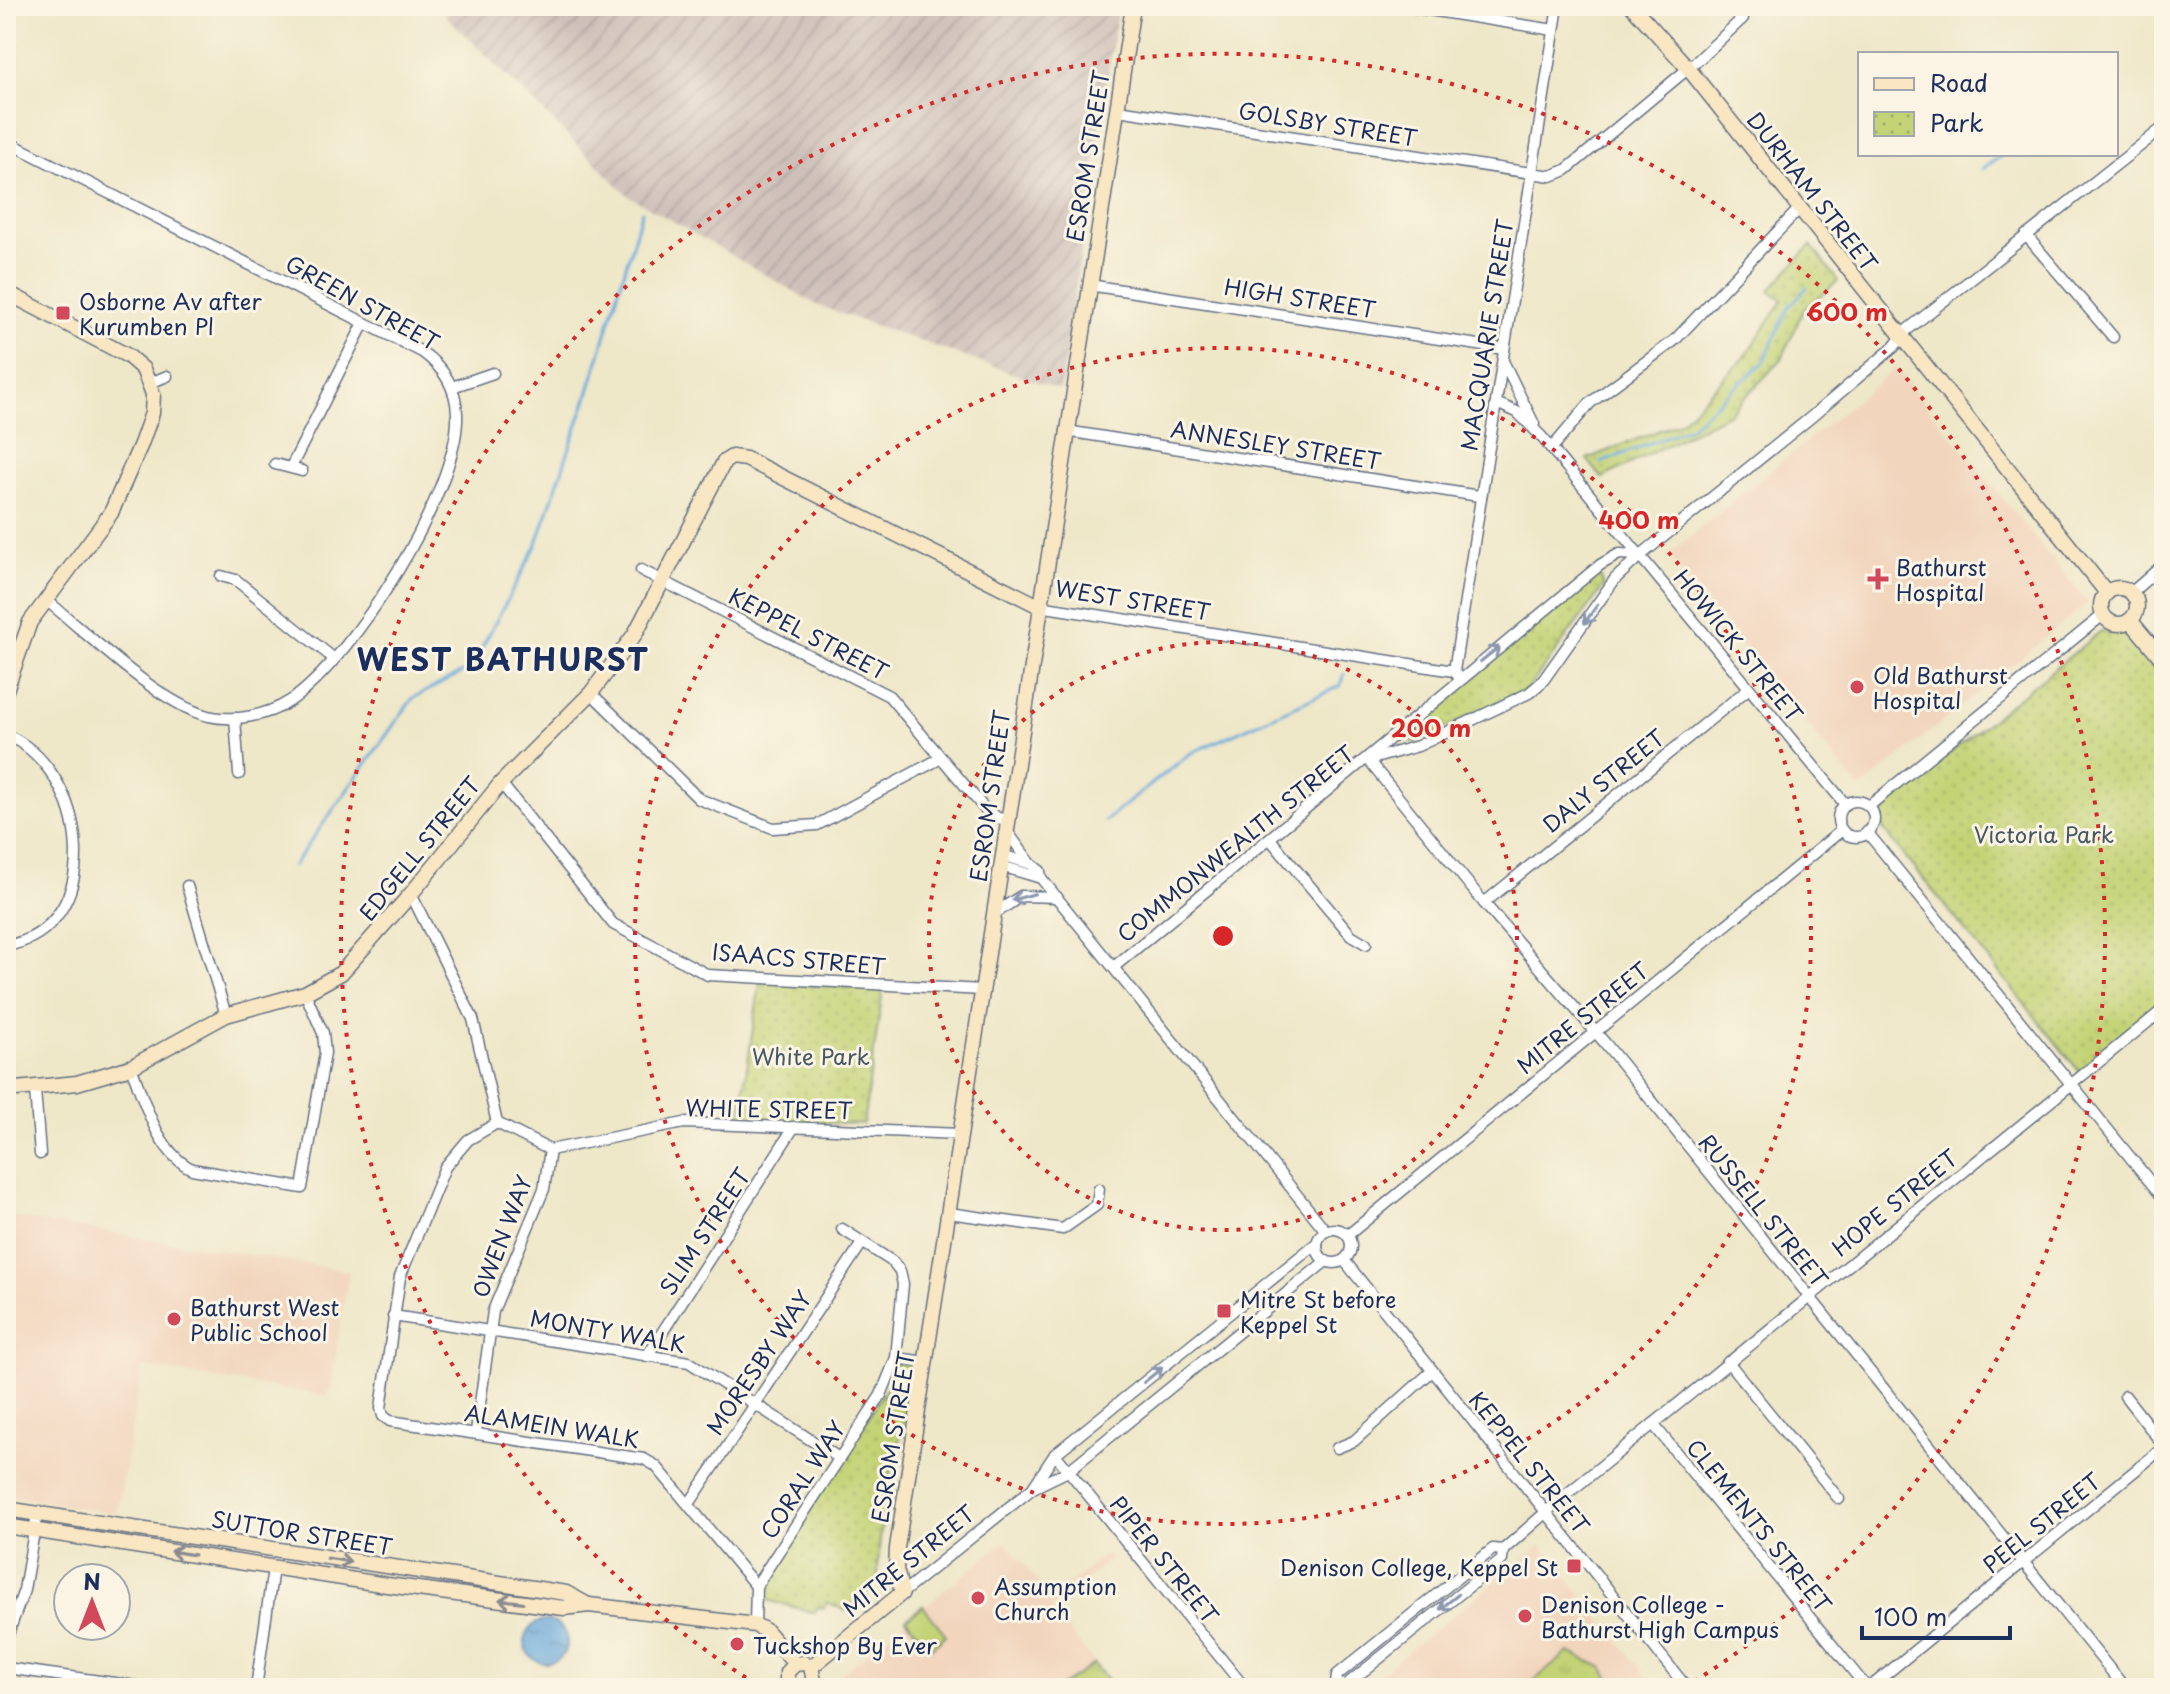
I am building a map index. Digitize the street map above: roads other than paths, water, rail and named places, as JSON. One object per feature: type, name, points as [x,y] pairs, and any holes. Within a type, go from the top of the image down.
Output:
[{"type":"street","name":"ESROM STREET","points":[[902,1593],[896,1559],[1039,606],[1133,6]]},
{"type":"street","points":[[1404,6],[1554,30]]},
{"type":"street","name":"MACQUARIE STREET","points":[[1457,675],[1479,496],[1558,6]]},
{"type":"street","name":"DURHAM STREET","points":[[1632,6],[1688,68],[1798,210],[2107,593]]},
{"type":"street","points":[[1532,175],[1551,176],[1566,170],[1743,18]]},
{"type":"street","name":"GOLSBY STREET","points":[[1118,110],[1532,175]]},
{"type":"street","name":"COMMONWEALTH STREET","points":[[1115,966],[1368,760],[1457,675],[1600,565],[1619,554],[1641,555],[1810,418],[2026,235],[2164,127]]},
{"type":"street","name":"GREEN STREET","points":[[6,141],[429,357],[452,387]]},
{"type":"street","points":[[1552,448],[1590,403],[1675,340],[1798,210]]},
{"type":"street","points":[[2026,235],[2113,337]]},
{"type":"street","name":"HIGH STREET","points":[[1089,285],[1504,353]]},
{"type":"street","points":[[6,292],[128,356],[143,369],[150,383],[152,413],[118,499],[103,526],[45,599],[24,634],[6,690]]},
{"type":"street","points":[[275,464],[297,469],[364,323]]},
{"type":"street","name":"HOWICK STREET","points":[[1504,353],[1508,377],[1541,436]]},
{"type":"street","points":[[45,599],[171,699],[206,715],[235,718],[266,713],[290,701],[333,658],[391,583],[423,525],[454,443],[457,412],[452,387],[493,373]]},
{"type":"street","points":[[150,383],[167,376]]},
{"type":"street","points":[[1496,398],[1521,401]]},
{"type":"street","name":"HOWICK STREET","points":[[1496,398],[1512,408],[1552,448],[1845,804]]},
{"type":"street","points":[[1491,429],[1503,417],[1523,418]]},
{"type":"street","name":"ANNESLEY STREET","points":[[1066,431],[1479,496]]},
{"type":"street","name":"WEST STREET","points":[[732,457],[746,459],[1039,606],[1457,675]]},
{"type":"street","name":"EDGELL STREET","points":[[6,1090],[35,1090],[77,1083],[131,1067],[226,1015],[305,993],[327,982],[355,960],[501,783],[591,693],[635,634],[724,462],[732,457]]},
{"type":"street","points":[[1368,760],[1418,746],[1529,693],[1542,682],[1615,579],[1641,555]]},
{"type":"street","points":[[2131,593],[2164,564]]},
{"type":"street","points":[[1600,565],[1615,579]]},
{"type":"street","name":"KEPPEL STREET","points":[[641,570],[889,696],[986,811],[1006,825],[1031,864],[1040,871],[1041,878],[1326,1231]]},
{"type":"street","points":[[221,576],[236,580],[333,658]]},
{"type":"street","points":[[2103,615],[2102,601],[2107,593],[2116,588],[2131,593],[2137,607],[2130,620]]},
{"type":"street","points":[[2103,615],[2115,623],[2130,620]]},
{"type":"street","points":[[1869,806],[2103,615]]},
{"type":"street","points":[[2130,620],[2164,661]]},
{"type":"street","name":"DALY STREET","points":[[1484,903],[1748,689]]},
{"type":"street","points":[[591,693],[699,799],[773,828],[817,825],[941,758]]},
{"type":"street","points":[[235,718],[239,774]]},
{"type":"street","points":[[6,735],[36,756],[57,783],[71,812],[76,850],[71,887],[58,917],[32,938],[6,946]]},
{"type":"street","name":"RUSSELL STREET","points":[[1368,760],[1484,903],[1597,1034],[2125,1688]]},
{"type":"street","name":"ISAACS STREET","points":[[501,783],[613,924],[708,975],[982,990]]},
{"type":"street","points":[[1857,801],[1869,806],[1874,820],[1867,832],[1854,836],[1842,830],[1838,814],[1845,804],[1857,801]]},
{"type":"street","name":"MITRE STREET","points":[[1348,1235],[1597,1034],[1842,830]]},
{"type":"street","points":[[1867,832],[2164,1199]]},
{"type":"street","points":[[1270,839],[1351,935],[1366,944]]},
{"type":"street","points":[[1002,861],[1031,864]]},
{"type":"street","points":[[1002,861],[1041,878]]},
{"type":"street","points":[[187,886],[226,1015]]},
{"type":"street","points":[[411,894],[473,1019],[497,1123]]},
{"type":"street","points":[[994,914],[1021,896],[1057,897]]},
{"type":"street","points":[[131,1067],[165,1147],[176,1161],[192,1169],[302,1188],[325,1053],[323,1033],[305,993]]},
{"type":"street","name":"HOPE STREET","points":[[1333,1686],[1346,1685],[1502,1560],[1503,1550],[1546,1513],[2164,1009]]},
{"type":"street","points":[[35,1090],[40,1154]]},
{"type":"street","points":[[497,1123],[550,1150]]},
{"type":"street","points":[[393,1316],[400,1277],[445,1167],[468,1140],[497,1123]]},
{"type":"street","name":"WHITE STREET","points":[[550,1150],[684,1123],[960,1134]]},
{"type":"street","name":"SLIM STREET","points":[[647,1356],[794,1127]]},
{"type":"street","name":"OWEN WAY","points":[[476,1432],[493,1311],[544,1189],[550,1150]]},
{"type":"street","points":[[949,1213],[1063,1229],[1097,1205],[1099,1189]]},
{"type":"street","name":"CORAL WAY","points":[[756,1586],[881,1395],[896,1358],[903,1284],[900,1271],[893,1262],[842,1229]]},
{"type":"street","points":[[1340,1229],[1348,1235],[1352,1248],[1344,1260],[1326,1261],[1319,1253],[1317,1243],[1326,1231],[1340,1229]]},
{"type":"street","name":"MORESBY WAY","points":[[689,1504],[862,1243]]},
{"type":"street","name":"MITRE STREET","points":[[1033,1488],[1055,1454],[1317,1243]]},
{"type":"street","name":"KEPPEL STREET","points":[[1344,1260],[1687,1688]]},
{"type":"street","name":"MITRE STREET","points":[[811,1667],[1033,1488],[1068,1471],[1326,1261]]},
{"type":"street","name":"MONTY WALK","points":[[393,1316],[689,1362],[839,1458]]},
{"type":"street","name":"ALAMEIN WALK","points":[[393,1316],[383,1416],[390,1421],[644,1459],[656,1466],[756,1586]]},
{"type":"street","points":[[896,1358],[926,1362]]},
{"type":"street","points":[[1728,1362],[1839,1499]]},
{"type":"street","points":[[1337,1448],[1354,1441],[1431,1372]]},
{"type":"street","points":[[2125,1396],[2164,1447]]},
{"type":"street","name":"CLEMENTS STREET","points":[[1653,1424],[1868,1688]]},
{"type":"street","name":"PEEL STREET","points":[[1868,1688],[2164,1447]]},
{"type":"street","name":"PIPER STREET","points":[[1055,1454],[1245,1688]]},
{"type":"street","name":"SUTTOR STREET","points":[[6,1509],[566,1593],[589,1605]]},
{"type":"street","points":[[6,1640],[24,1590],[37,1514]]},
{"type":"street","name":"SUTTOR STREET","points":[[6,1526],[273,1568],[564,1608],[589,1605],[755,1625]]},
{"type":"street","points":[[256,1688],[273,1568]]},
{"type":"street","points":[[756,1586],[755,1625],[766,1631],[792,1666]]},
{"type":"street","points":[[792,1666],[811,1667],[814,1676],[808,1688]]},
{"type":"street","points":[[791,1688],[786,1676],[792,1666]]},
{"type":"street","points":[[6,1668],[150,1688]]},
{"type":"water","points":[[546,1621],[561,1627],[567,1642],[561,1657],[546,1663],[531,1657],[525,1642],[531,1627]]},
{"type":"waterway","points":[[1982,169],[2001,156]]},
{"type":"waterway","points":[[293,866],[413,698],[471,668],[536,546],[588,395],[642,211]]},
{"type":"waterway","points":[[1601,463],[1690,427],[1763,363],[1788,308],[1807,287]]},
{"type":"waterway","points":[[1105,821],[1191,753],[1340,686],[1344,674]]},
{"type":"place","name":"Osborne Av after Kurumben Pl","points":[[63,313]]},
{"type":"place","name":"Bathurst Hospital","points":[[1878,579]]},
{"type":"place","name":"Old Bathurst Hospital","points":[[1857,687]]},
{"type":"place","name":"Mitre St before Keppel St","points":[[1224,1311]]},
{"type":"place","name":"Bathurst West Public School","points":[[174,1319]]},
{"type":"place","name":"Denison College, Keppel St","points":[[1574,1566]]},
{"type":"place","name":"Assumption Church","points":[[978,1598]]},
{"type":"place","name":"Denison College - Bathurst High Campus","points":[[1525,1616]]},
{"type":"place","name":"Tuckshop By Ever","points":[[737,1644]]},
{"type":"district","name":"WEST BATHURST","points":[[503,658]]},
{"type":"park label","name":"Victoria Park","points":[[2044,833]]},
{"type":"park label","name":"White Park","points":[[811,1055]]}]
